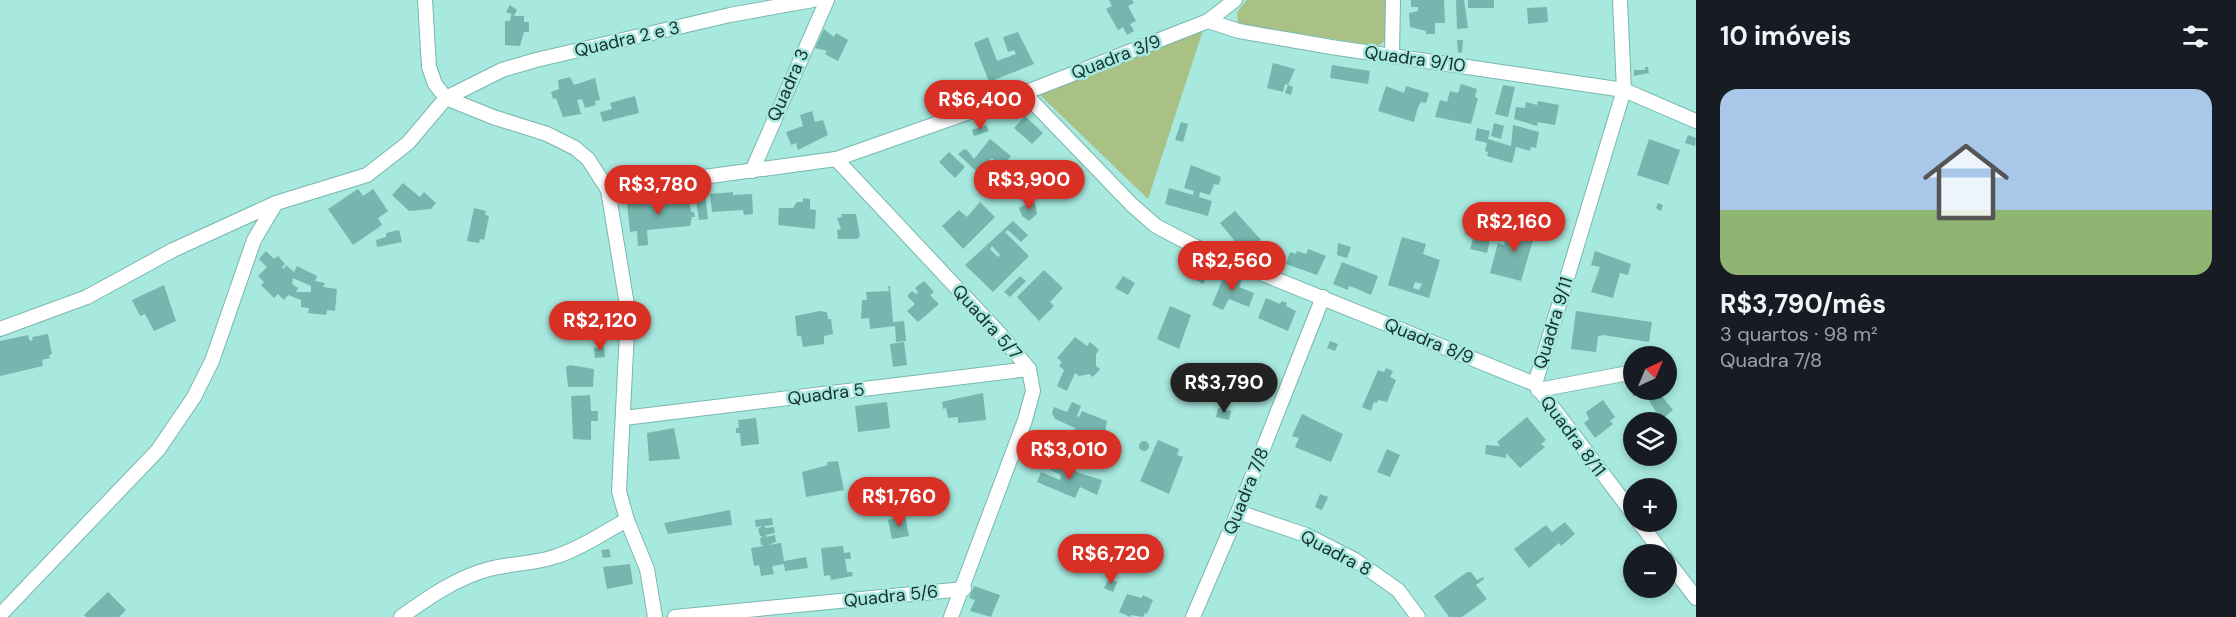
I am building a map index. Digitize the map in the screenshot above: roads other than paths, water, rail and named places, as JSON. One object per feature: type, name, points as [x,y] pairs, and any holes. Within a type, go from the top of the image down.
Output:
[{"type":"street","points":[[424,0],[429,67],[435,84],[446,98],[493,117],[547,134],[575,148],[588,159],[608,190],[628,311],[619,491],[627,520],[647,569],[655,617]]},
{"type":"street","name":"Quadra 2 e 3","points":[[446,98],[502,70],[536,60],[730,15],[813,0]]},
{"type":"street","name":"Quadra 3","points":[[752,171],[827,0]]},
{"type":"street","name":"Quadra 3/9","points":[[608,190],[836,159],[1024,93],[1208,21],[1235,0]]},
{"type":"street","points":[[1392,54],[1393,0]]},
{"type":"street","name":"Quadra 9/11","points":[[1537,387],[1624,90],[1620,0]]},
{"type":"street","name":"Quadra 9/10","points":[[1208,21],[1250,33],[1624,90],[1696,121]]},
{"type":"street","name":"Quadra 8/9","points":[[1024,93],[1132,205],[1156,226],[1196,247],[1323,297],[1537,387]]},
{"type":"street","points":[[0,329],[87,297],[173,250],[276,203],[367,175],[408,143],[446,98]]},
{"type":"street","name":"Quadra 5/7","points":[[836,159],[1000,334],[1029,369],[1033,391],[1025,420],[964,589],[951,617]]},
{"type":"street","points":[[0,615],[158,450],[176,424],[194,397],[212,361],[254,240],[276,203]]},
{"type":"street","name":"Quadra 7/8","points":[[1193,617],[1238,512],[1323,297]]},
{"type":"street","name":"Quadra 5","points":[[624,418],[1029,369]]},
{"type":"street","points":[[1537,387],[1623,374]]},
{"type":"street","name":"Quadra 8/11","points":[[1537,387],[1623,500]]},
{"type":"street","name":"Quadra 8","points":[[1238,512],[1306,535],[1355,560],[1398,590],[1418,617]]},
{"type":"street","points":[[401,617],[441,589],[465,577],[491,569],[556,556],[583,546],[627,520]]},
{"type":"street","points":[[1647,532],[1656,544]]},
{"type":"street","points":[[1677,573],[1696,598]]},
{"type":"street","name":"Quadra 5/6","points":[[675,617],[964,589]]}]
